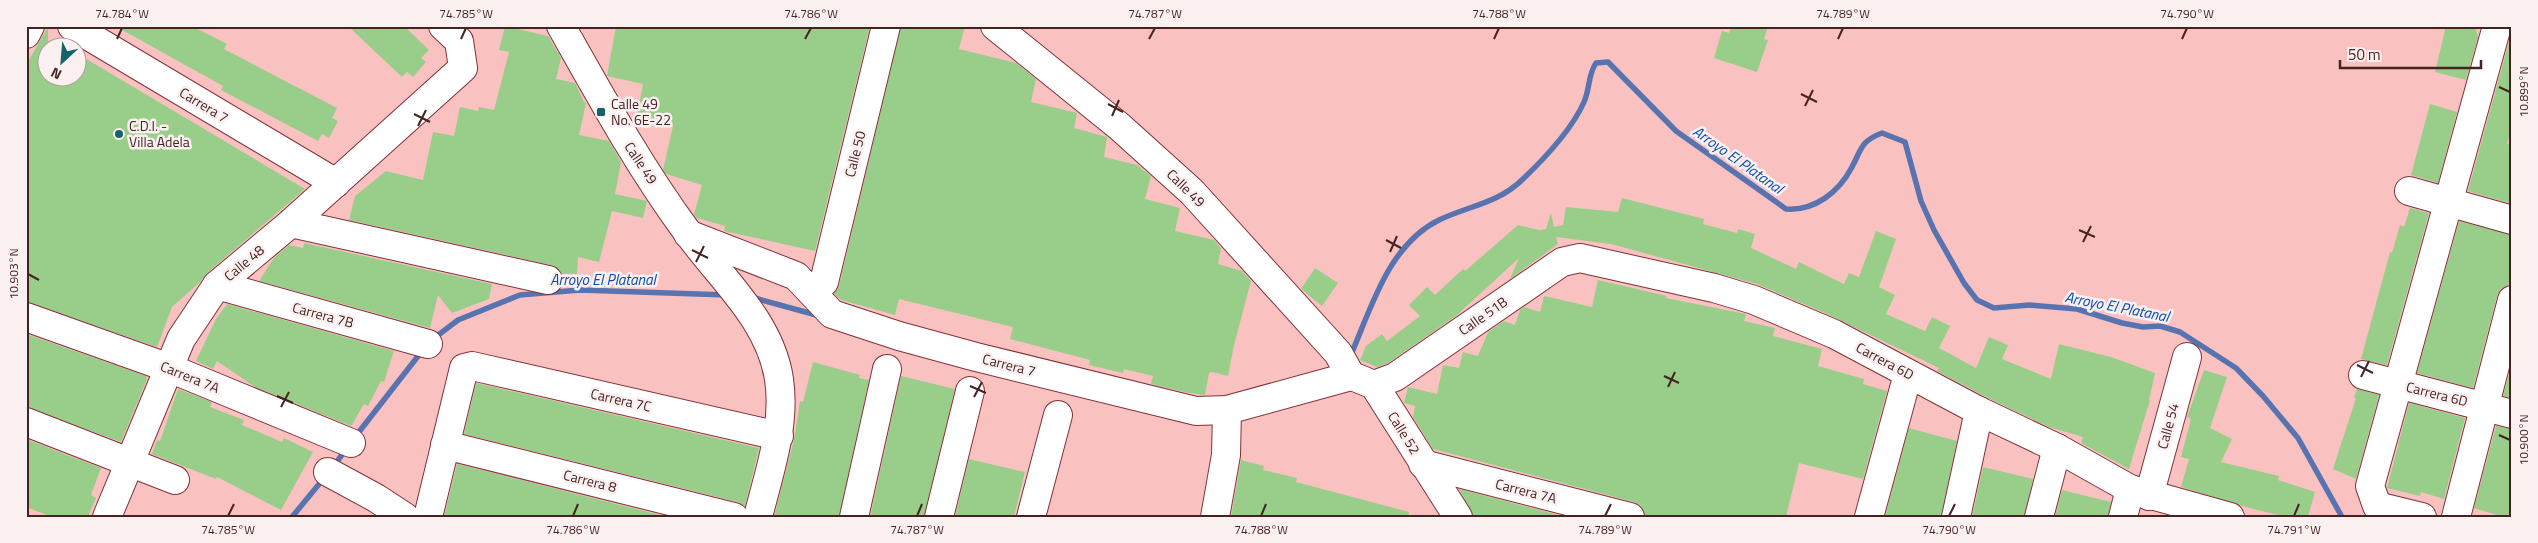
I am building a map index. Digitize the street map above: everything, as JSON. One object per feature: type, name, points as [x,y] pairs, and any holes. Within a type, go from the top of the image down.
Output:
[{"type":"street","points":[[26,34],[30,26]]},
{"type":"street","name":"Carrera 7","points":[[72,26],[336,183]]},
{"type":"street","name":"Calle 48","points":[[107,517],[181,339],[217,286],[291,223],[463,68],[459,41],[443,26]]},
{"type":"street","name":"Calle 49","points":[[561,26],[622,134],[688,234],[735,291],[769,343],[779,379],[779,436]]},
{"type":"street","name":"Calle 50","points":[[824,282],[886,26]]},
{"type":"street","name":"Calle 49","points":[[995,26],[1120,127],[1192,192],[1363,380]]},
{"type":"street","points":[[2422,517],[2377,506],[2370,486],[2498,26],[2512,30]]},
{"type":"street","points":[[2408,191],[2512,220]]},
{"type":"street","points":[[291,223],[548,280]]},
{"type":"street","name":"Carrera 7","points":[[688,234],[796,276],[832,314],[899,336],[1196,411],[1227,410],[1363,380]]},
{"type":"street","name":"Calle 51B","points":[[1363,380],[1395,377],[1562,262],[1580,258],[1595,261]]},
{"type":"street","name":"Carrera 6D","points":[[1595,261],[1714,288],[1754,300],[1834,334],[1979,411],[2056,448],[2149,500],[2230,517]]},
{"type":"street","name":"Carrera 7B","points":[[217,286],[428,344]]},
{"type":"street","points":[[2456,517],[2512,300]]},
{"type":"street","name":"Carrera 7A","points":[[26,316],[169,368],[351,443]]},
{"type":"street","name":"Calle 54","points":[[2123,517],[2149,500],[2187,357]]},
{"type":"street","name":"Carrera 7C","points":[[445,445],[464,368],[472,366],[779,436]]},
{"type":"street","points":[[854,517],[887,369]]},
{"type":"street","points":[[1869,517],[1908,374]]},
{"type":"street","name":"Carrera 6D","points":[[2363,375],[2512,414]]},
{"type":"street","name":"Calle 52","points":[[1363,380],[1422,464],[1450,512]]},
{"type":"street","points":[[939,517],[970,391]]},
{"type":"street","points":[[1215,517],[1226,455],[1227,410]]},
{"type":"street","points":[[1956,517],[1979,411]]},
{"type":"street","points":[[1031,517],[1058,415]]},
{"type":"street","points":[[26,422],[175,480]]},
{"type":"street","points":[[758,517],[779,436]]},
{"type":"street","points":[[428,517],[445,445]]},
{"type":"street","name":"Carrera 8","points":[[445,445],[734,517]]},
{"type":"street","points":[[2039,517],[2056,448]]},
{"type":"street","name":"Carrera 7A","points":[[1422,464],[1630,517]]},
{"type":"street","points":[[328,472],[376,498],[405,517]]},
{"type":"building","points":[[115,26],[192,26],[227,44],[224,49],[337,108],[332,118],[338,121],[329,138],[322,134],[318,141],[221,90],[223,86]]},
{"type":"building","points":[[348,26],[404,26],[429,50],[421,58],[426,62],[413,77],[407,72],[402,77]]},
{"type":"building","points":[[505,26],[548,36],[561,58],[556,79],[575,83],[586,103],[579,135],[609,141],[621,162],[615,194],[647,201],[643,218],[612,211],[599,262],[578,257],[577,274],[562,274],[551,265],[349,220],[355,196],[386,171],[423,180],[433,132],[454,136],[460,107],[478,111],[479,107],[494,110],[509,52],[499,50]]},
{"type":"building","points":[[616,26],[870,26],[815,251],[724,231],[725,226],[697,218],[694,215],[702,185],[666,174],[663,170],[673,126],[637,117],[643,84],[607,76]]},
{"type":"building","points":[[901,26],[965,26],[959,49],[1016,63],[1036,79],[1031,102],[1077,113],[1074,128],[1107,137],[1104,157],[1137,165],[1151,176],[1145,199],[1180,208],[1175,231],[1214,240],[1221,248],[1218,264],[1242,271],[1251,281],[1228,376],[1209,373],[1205,395],[1189,393],[1151,384],[1153,376],[1124,369],[1123,373],[1089,365],[1090,360],[1010,339],[1013,327],[899,299],[895,315],[841,300],[834,294],[839,286]]},
{"type":"building","points":[[1731,26],[1768,26],[1764,39],[1768,40],[1757,72],[1714,58],[1722,31],[1729,33]]},
{"type":"building","points":[[2446,26],[2475,26],[2478,37],[2466,80],[2435,72]]},
{"type":"building","name":"C.D.I. - Villa Adela","points":[[48,27],[48,38],[42,38]]},
{"type":"building","points":[[2512,31],[2512,127],[2507,144],[2512,145],[2512,204],[2468,191]]},
{"type":"building","name":"C.D.I. - Villa Adela","points":[[38,44],[38,88],[88,88],[88,60],[305,189],[207,273],[200,282],[172,307],[157,347],[26,302],[26,65]]},
{"type":"building","points":[[2430,104],[2457,112],[2438,183],[2411,175]]},
{"type":"building","points":[[1622,198],[1704,219],[1703,224],[1737,233],[1738,229],[1755,234],[1751,248],[1796,269],[1799,262],[1844,284],[1849,273],[1859,277],[1876,231],[1896,239],[1879,287],[1895,295],[1886,314],[1925,331],[1932,317],[1950,326],[1939,348],[1976,368],[1989,337],[2008,345],[2002,359],[2051,379],[2059,344],[2111,357],[2155,373],[2150,400],[2129,469],[2081,443],[2083,437],[2049,427],[1986,397],[1937,371],[1939,368],[1825,313],[1757,284],[1611,244],[1556,237],[1558,244],[1510,279],[1519,258],[1456,316],[1388,363],[1377,367],[1360,360],[1366,346],[1382,334],[1387,341],[1420,316],[1409,305],[1427,287],[1435,295],[1463,269],[1465,271],[1518,225],[1539,230],[1546,229],[1551,213],[1554,227],[1563,225],[1566,207],[1618,212]]},
{"type":"building","points":[[2410,208],[2429,213],[2387,365],[2361,359],[2390,252],[2392,253],[2400,225],[2404,227]]},
{"type":"building","points":[[2459,221],[2512,235],[2512,273],[2508,285],[2501,289],[2497,296],[2473,388],[2417,373]]},
{"type":"building","points":[[304,243],[492,284],[489,299],[452,313],[438,295],[430,328],[259,281],[274,258],[289,245],[303,248]]},
{"type":"building","points":[[1315,268],[1338,283],[1322,306],[1301,289]]},
{"type":"building","points":[[1598,280],[1667,296],[1666,298],[1746,314],[1744,321],[1775,328],[1773,336],[1822,349],[1818,366],[1864,379],[1863,384],[1887,391],[1863,479],[1799,463],[1786,517],[1645,517],[1641,506],[1634,502],[1433,449],[1413,417],[1415,406],[1404,403],[1408,387],[1437,394],[1443,365],[1459,368],[1463,352],[1478,356],[1488,332],[1504,321],[1515,325],[1520,310],[1524,307],[1540,312],[1544,296],[1592,307]]},
{"type":"building","points":[[227,304],[394,351],[384,382],[381,381],[368,406],[364,404],[351,426],[255,387],[217,361],[213,369],[196,361],[216,319]]},
{"type":"building","points":[[26,334],[146,376],[147,379],[121,442],[26,407]]},
{"type":"building","points":[[813,362],[860,375],[859,378],[869,380],[839,517],[774,517],[794,440],[800,401],[803,402]]},
{"type":"building","points":[[2512,364],[2512,398],[2503,396]]},
{"type":"building","points":[[2204,370],[2227,377],[2210,428],[2232,439],[2221,462],[2279,476],[2278,480],[2315,492],[2308,517],[2287,517],[2253,509],[2181,487],[2189,459],[2181,457],[2191,419],[2187,417]]},
{"type":"building","points":[[901,376],[955,389],[924,517],[870,517]]},
{"type":"building","points":[[476,383],[759,448],[745,506],[738,502],[464,434]]},
{"type":"building","points":[[178,389],[212,402],[210,407],[244,420],[242,425],[282,442],[284,438],[313,452],[281,510],[217,477],[216,479],[152,454],[157,440],[160,441]]},
{"type":"building","points":[[2357,389],[2379,395],[2356,479],[2333,469],[2356,398],[2354,398]]},
{"type":"building","points":[[2409,403],[2465,418],[2444,499],[2421,492],[2420,496],[2387,488]]},
{"type":"building","points":[[2496,426],[2512,429],[2512,517],[2504,517],[2474,508]]},
{"type":"building","points":[[1909,428],[1957,441],[1941,517],[1885,517]]},
{"type":"building","points":[[26,439],[101,468],[91,495],[96,498],[88,517],[52,517],[26,507]]},
{"type":"building","points":[[969,459],[1025,472],[1014,517],[955,517]]},
{"type":"building","points":[[1241,460],[1264,466],[1263,470],[1297,478],[1296,482],[1409,512],[1408,517],[1231,517]]},
{"type":"building","points":[[457,464],[668,517],[444,517]]},
{"type":"building","points":[[1983,467],[2033,479],[2024,517],[1972,517]]},
{"type":"building","points":[[1459,489],[1566,517],[1474,517]]},
{"type":"building","points":[[2062,490],[2111,502],[2108,517],[2055,517]]},
{"type":"waterway","name":"Arroyo El Platanal","points":[[1350,357],[1383,280],[1407,245],[1421,231],[1439,220],[1494,199],[1504,194],[1523,179],[1565,133],[1579,112],[1584,102],[1593,67],[1596,63],[1608,62],[1676,131],[1786,209],[1807,207],[1833,192],[1847,176],[1863,146],[1875,136],[1882,133],[1905,142],[1921,201],[1934,230],[1964,283],[1977,300],[1994,308],[2029,305],[2077,309],[2122,323],[2143,327],[2160,326],[2180,332],[2236,368],[2263,396],[2298,438],[2342,517]]},
{"type":"waterway","name":"Arroyo El Platanal","points":[[433,339],[458,320],[520,295],[580,290],[727,295]]},
{"type":"waterway","name":"Arroyo El Platanal","points":[[751,297],[820,316]]},
{"type":"waterway","name":"Arroyo El Platanal","points":[[355,437],[422,351]]},
{"type":"waterway","name":"Arroyo El Platanal","points":[[333,467],[347,448]]},
{"type":"waterway","name":"Arroyo El Platanal","points":[[292,517],[324,478]]},
{"type":"place","name":"Calle 49 No. 6E-22","points":[[601,112]]},
{"type":"place","name":"C.D.I. - Villa Adela","points":[[119,134]]}]
